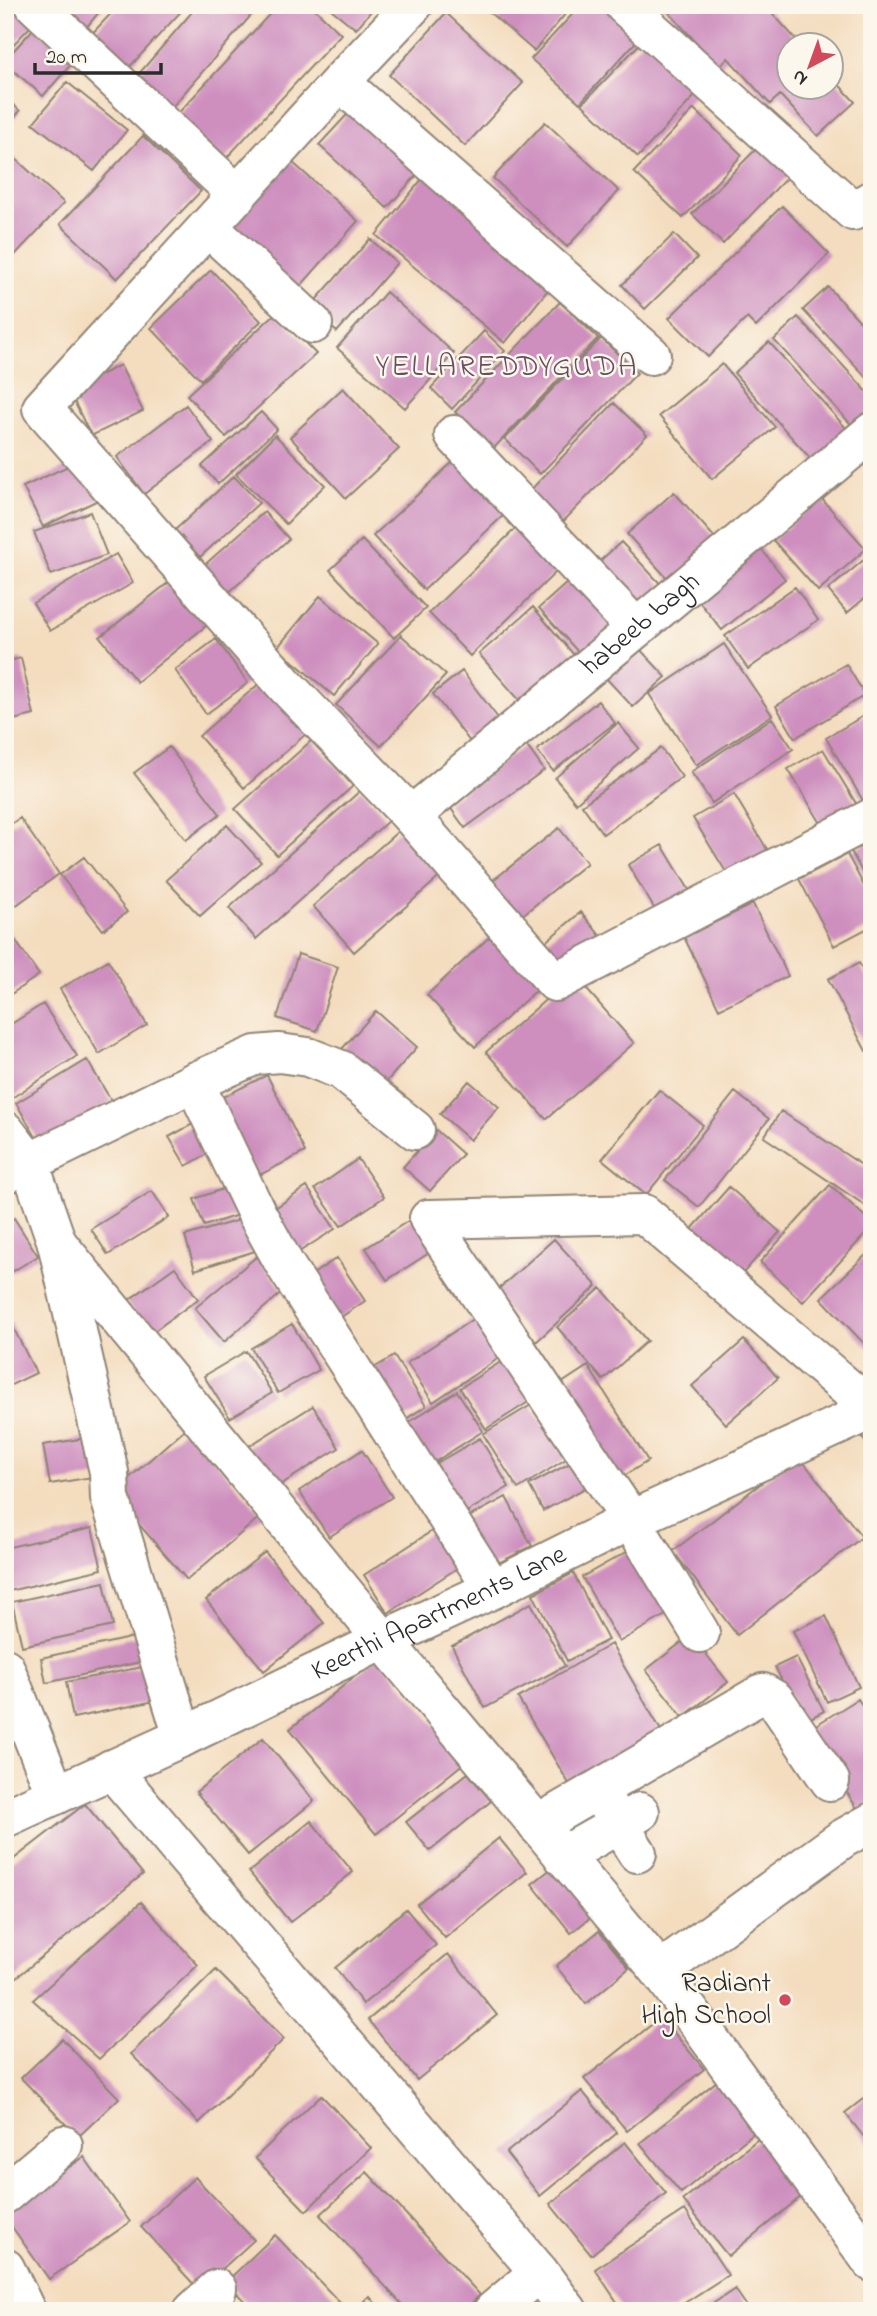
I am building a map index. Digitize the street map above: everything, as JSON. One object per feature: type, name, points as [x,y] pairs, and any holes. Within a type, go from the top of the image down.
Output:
[{"type":"street","points":[[36,5],[238,195]]},
{"type":"street","points":[[413,5],[42,408],[286,686],[411,816],[555,982],[872,818]]},
{"type":"street","points":[[624,5],[853,212],[872,200]]},
{"type":"street","points":[[340,82],[651,355]]},
{"type":"street","points":[[208,227],[313,324]]},
{"type":"street","name":"habeeb bagh","points":[[411,816],[872,432]]},
{"type":"street","points":[[454,435],[636,628]]},
{"type":"street","points":[[17,1168],[256,1055],[279,1053],[308,1057],[341,1070],[415,1130]]},
{"type":"street","points":[[194,1082],[257,1214],[285,1265],[493,1589]]},
{"type":"street","points":[[5,1131],[17,1168],[57,1243],[383,1640],[660,1971],[872,2262]]},
{"type":"street","points":[[700,1633],[631,1520],[429,1219],[644,1214],[872,1409]]},
{"type":"street","points":[[57,1243],[109,1472],[110,1498],[183,1737]]},
{"type":"street","name":"Keerthi Apartments Lane","points":[[5,1818],[183,1737],[631,1520],[872,1409]]},
{"type":"street","points":[[5,1668],[56,1795]]},
{"type":"street","points":[[537,1825],[762,1693],[775,1700],[830,1781]]},
{"type":"street","points":[[111,1769],[539,2272],[568,2311]]},
{"type":"street","points":[[563,1856],[632,1830],[596,1790]]},
{"type":"street","points":[[660,1971],[842,1839],[872,1822]]},
{"type":"street","points":[[5,2194],[63,2145]]},
{"type":"street","points":[[5,2268],[26,2311]]},
{"type":"street","points":[[493,2311],[539,2272]]},
{"type":"building","points":[[5,5],[12,5],[32,25],[5,53]]},
{"type":"building","points":[[46,5],[105,5],[80,35]]},
{"type":"building","points":[[119,5],[187,5],[122,75],[85,41]]},
{"type":"building","points":[[198,5],[260,5],[166,114],[131,83]]},
{"type":"building","points":[[278,5],[311,5],[341,34],[220,165],[171,121]]},
{"type":"building","points":[[326,5],[376,5],[356,29]]},
{"type":"building","points":[[481,5],[573,5],[534,51]]},
{"type":"building","points":[[581,5],[616,5],[645,32],[580,103],[531,59]]},
{"type":"building","points":[[662,5],[765,5],[789,32],[776,32],[776,99],[770,104],[728,58],[719,67]]},
{"type":"building","points":[[446,13],[523,83],[465,146],[389,75]]},
{"type":"building","points":[[35,27],[74,61],[43,96],[5,63]]},
{"type":"building","points":[[651,32],[706,84],[638,157],[582,104]]},
{"type":"building","points":[[67,82],[127,130],[94,171],[33,123]]},
{"type":"building","points":[[846,92],[855,102],[818,136],[786,102],[846,102]]},
{"type":"building","points":[[5,97],[20,111],[5,128]]},
{"type":"building","points":[[357,104],[425,166],[387,208],[319,145]]},
{"type":"building","points":[[694,109],[742,155],[683,218],[634,172]]},
{"type":"building","points":[[545,122],[619,191],[567,247],[493,178]]},
{"type":"building","points":[[143,136],[201,191],[117,279],[60,224]]},
{"type":"building","points":[[762,143],[792,172],[723,244],[692,214]]},
{"type":"building","points":[[5,149],[64,203],[13,257],[5,249]]},
{"type":"building","points":[[291,161],[358,221],[298,289],[230,228]]},
{"type":"building","points":[[427,173],[556,280],[505,343],[376,235]]},
{"type":"building","points":[[782,206],[829,254],[756,327],[747,318],[708,357],[669,318]]},
{"type":"building","points":[[674,234],[697,258],[645,309],[622,285]]},
{"type":"building","points":[[370,239],[397,263],[337,332],[309,308]]},
{"type":"building","points":[[211,270],[261,321],[201,380],[151,328]]},
{"type":"building","points":[[828,287],[872,334],[872,383],[803,310]]},
{"type":"building","points":[[386,292],[454,353],[405,408],[337,348]]},
{"type":"building","points":[[560,302],[598,338],[493,449],[455,412]]},
{"type":"building","points":[[276,313],[316,354],[226,437],[187,395]]},
{"type":"building","points":[[798,317],[872,397],[872,421],[859,433],[774,340]]},
{"type":"building","points":[[484,331],[505,351],[452,409],[431,388]]},
{"type":"building","points":[[601,338],[637,373],[540,474],[505,439]]},
{"type":"building","points":[[769,342],[854,437],[819,468],[734,373]]},
{"type":"building","points":[[722,364],[775,427],[712,479],[659,416]]},
{"type":"building","points":[[120,365],[143,411],[91,436],[69,391]]},
{"type":"building","points":[[343,388],[399,449],[346,498],[290,437]]},
{"type":"building","points":[[614,403],[647,435],[556,529],[523,498]]},
{"type":"building","points":[[186,405],[213,442],[144,494],[117,457]]},
{"type":"building","points":[[261,412],[277,429],[218,484],[202,466]]},
{"type":"building","points":[[275,435],[325,485],[286,524],[236,474]]},
{"type":"building","points":[[83,459],[102,498],[43,527],[23,487]]},
{"type":"building","points":[[456,459],[506,513],[424,590],[373,536]]},
{"type":"building","points":[[234,476],[259,503],[200,557],[175,530]]},
{"type":"building","points":[[674,492],[723,547],[677,589],[627,534]]},
{"type":"building","points":[[821,498],[866,549],[818,591],[773,540]]},
{"type":"building","points":[[90,512],[107,555],[51,575],[34,532]]},
{"type":"building","points":[[264,512],[289,539],[226,595],[201,568]]},
{"type":"building","points":[[517,527],[558,570],[470,656],[429,613]]},
{"type":"building","points":[[362,540],[426,608],[394,638],[330,570]]},
{"type":"building","points":[[754,540],[785,579],[722,630],[690,590]]},
{"type":"building","points":[[621,542],[668,592],[640,619],[592,568]]},
{"type":"building","points":[[872,553],[872,592],[847,613],[828,590]]},
{"type":"building","points":[[116,554],[133,583],[50,631],[33,603]]},
{"type":"building","points":[[577,574],[624,628],[586,661],[539,608]]},
{"type":"building","points":[[173,579],[208,624],[137,682],[100,637]]},
{"type":"building","points":[[795,587],[818,620],[748,669],[725,636]]},
{"type":"building","points":[[320,596],[378,644],[334,696],[277,648]]},
{"type":"building","points":[[533,607],[574,655],[521,702],[479,654]]},
{"type":"building","points":[[401,635],[446,675],[381,746],[336,705]]},
{"type":"building","points":[[216,639],[248,683],[206,714],[175,670]]},
{"type":"building","points":[[724,644],[772,715],[696,765],[649,694]]},
{"type":"building","points":[[637,646],[666,677],[633,707],[604,676]]},
{"type":"building","points":[[21,658],[34,715],[5,722],[5,662]]},
{"type":"building","points":[[846,664],[865,695],[795,738],[776,706]]},
{"type":"building","points":[[462,671],[504,726],[475,748],[433,694]]},
{"type":"building","points":[[261,682],[306,734],[244,788],[199,736]]},
{"type":"building","points":[[598,701],[615,723],[553,771],[537,750]]},
{"type":"building","points":[[870,712],[872,807],[868,809],[826,738]]},
{"type":"building","points":[[772,718],[793,749],[712,803],[691,772]]},
{"type":"building","points":[[618,723],[639,748],[576,803],[555,778]]},
{"type":"building","points":[[312,740],[353,786],[277,855],[235,809]]},
{"type":"building","points":[[526,745],[544,770],[465,828],[447,803]]},
{"type":"building","points":[[169,747],[220,814],[186,840],[134,773]]},
{"type":"building","points":[[661,748],[682,777],[603,834],[582,805]]},
{"type":"building","points":[[823,749],[860,810],[825,830],[788,769]]},
{"type":"building","points":[[361,790],[388,821],[256,939],[229,908]]},
{"type":"building","points":[[734,794],[774,861],[734,885],[693,818]]},
{"type":"building","points":[[20,818],[59,874],[15,906],[5,892],[5,828]]},
{"type":"building","points":[[411,820],[452,866],[354,952],[313,906]]},
{"type":"building","points":[[227,825],[261,862],[200,916],[166,880]]},
{"type":"building","points":[[559,828],[587,863],[515,921],[486,886]]},
{"type":"building","points":[[872,841],[872,891],[851,851]]},
{"type":"building","points":[[662,845],[691,893],[657,913],[628,865]]},
{"type":"building","points":[[847,854],[872,901],[872,926],[834,946],[799,879]]},
{"type":"building","points":[[84,857],[127,912],[103,930],[60,875]]},
{"type":"building","points":[[753,904],[788,976],[719,1009],[684,937]]},
{"type":"building","points":[[581,912],[602,938],[558,974],[537,949]]},
{"type":"building","points":[[5,925],[39,975],[5,998]]},
{"type":"building","points":[[499,928],[547,980],[475,1047],[427,995]]},
{"type":"building","points":[[298,954],[338,967],[317,1031],[277,1018]]},
{"type":"building","points":[[108,960],[147,1025],[99,1054],[60,989]]},
{"type":"building","points":[[859,963],[872,986],[872,1048],[866,1051],[828,979]]},
{"type":"building","points":[[574,975],[634,1043],[546,1119],[486,1052]]},
{"type":"building","points":[[43,1004],[77,1056],[7,1101],[5,1028]]},
{"type":"building","points":[[376,1011],[417,1047],[382,1087],[341,1050]]},
{"type":"building","points":[[87,1060],[112,1102],[40,1144],[16,1103]]},
{"type":"building","points":[[267,1075],[305,1152],[248,1181],[209,1104]]},
{"type":"building","points":[[469,1081],[499,1107],[470,1140],[440,1114]]},
{"type":"building","points":[[659,1090],[703,1125],[646,1195],[602,1159]]},
{"type":"building","points":[[735,1092],[769,1119],[699,1207],[665,1180]]},
{"type":"building","points":[[781,1111],[872,1172],[872,1210],[764,1137]]},
{"type":"building","points":[[207,1116],[223,1145],[186,1166],[169,1137]]},
{"type":"building","points":[[436,1130],[463,1154],[430,1191],[403,1167]]},
{"type":"building","points":[[358,1159],[384,1197],[341,1226],[315,1189]]},
{"type":"building","points":[[240,1183],[250,1211],[204,1226],[194,1199]]},
{"type":"building","points":[[830,1185],[872,1223],[872,1227],[803,1302],[760,1262]]},
{"type":"building","points":[[307,1187],[335,1229],[288,1259],[260,1218]]},
{"type":"building","points":[[729,1187],[780,1232],[743,1273],[692,1229]]},
{"type":"building","points":[[152,1191],[169,1217],[108,1255],[91,1229]]},
{"type":"building","points":[[419,1214],[440,1246],[387,1280],[366,1248]]},
{"type":"building","points":[[14,1218],[38,1256],[5,1276],[5,1223]]},
{"type":"building","points":[[246,1218],[255,1251],[195,1270],[185,1236]]},
{"type":"building","points":[[554,1239],[597,1286],[536,1342],[493,1294]]},
{"type":"building","points":[[872,1249],[872,1352],[821,1298]]},
{"type":"building","points":[[256,1257],[284,1291],[224,1342],[195,1308]]},
{"type":"building","points":[[337,1258],[365,1301],[329,1325],[301,1282]]},
{"type":"building","points":[[175,1267],[198,1299],[150,1334],[126,1302]]},
{"type":"building","points":[[601,1288],[647,1341],[603,1380],[557,1327]]},
{"type":"building","points":[[5,1311],[36,1373],[5,1388]]},
{"type":"building","points":[[473,1319],[499,1358],[433,1402],[407,1363]]},
{"type":"building","points":[[292,1324],[319,1370],[278,1393],[251,1348]]},
{"type":"building","points":[[744,1340],[778,1378],[726,1424],[692,1386]]},
{"type":"building","points":[[246,1351],[272,1393],[230,1418],[204,1376]]},
{"type":"building","points":[[394,1356],[426,1406],[395,1426],[362,1375]]},
{"type":"building","points":[[504,1360],[530,1401],[486,1429],[460,1388]]},
{"type":"building","points":[[588,1366],[648,1461],[619,1479],[559,1385]]},
{"type":"building","points":[[457,1391],[483,1431],[425,1468],[400,1428]]},
{"type":"building","points":[[531,1405],[566,1459],[518,1489],[483,1434]]},
{"type":"building","points":[[313,1406],[339,1448],[272,1490],[246,1448]]},
{"type":"building","points":[[872,1423],[872,1457],[859,1429]]},
{"type":"building","points":[[186,1428],[262,1515],[187,1580],[112,1493]]},
{"type":"building","points":[[98,1436],[105,1475],[50,1484],[43,1445]]},
{"type":"building","points":[[480,1438],[509,1487],[458,1517],[428,1468]]},
{"type":"building","points":[[362,1450],[392,1497],[329,1537],[299,1491]]},
{"type":"building","points":[[798,1455],[862,1537],[737,1635],[673,1551]]},
{"type":"building","points":[[572,1462],[587,1487],[543,1511],[529,1485]]},
{"type":"building","points":[[506,1497],[532,1546],[487,1569],[461,1521]]},
{"type":"building","points":[[92,1528],[102,1569],[9,1591],[5,1573],[5,1548]]},
{"type":"building","points":[[435,1529],[459,1567],[388,1613],[364,1575]]},
{"type":"building","points":[[639,1545],[676,1609],[619,1642],[582,1577]]},
{"type":"building","points":[[265,1552],[324,1623],[264,1671],[206,1600]]},
{"type":"building","points":[[573,1573],[608,1640],[567,1661],[533,1594]]},
{"type":"building","points":[[104,1582],[113,1626],[22,1646],[12,1602]]},
{"type":"building","points":[[531,1603],[565,1666],[485,1708],[452,1646]]},
{"type":"building","points":[[826,1616],[859,1687],[827,1702],[793,1631]]},
{"type":"building","points":[[143,1635],[149,1660],[46,1683],[41,1658]]},
{"type":"building","points":[[691,1635],[728,1682],[683,1717],[646,1670]]},
{"type":"building","points":[[611,1644],[663,1734],[571,1787],[518,1698]]},
{"type":"building","points":[[379,1657],[465,1762],[376,1834],[290,1729]]},
{"type":"building","points":[[796,1657],[824,1711],[803,1722],[775,1667]]},
{"type":"building","points":[[148,1666],[155,1701],[73,1718],[66,1682]]},
{"type":"building","points":[[858,1699],[872,1720],[872,1801],[858,1810],[808,1730]]},
{"type":"building","points":[[263,1738],[314,1801],[248,1855],[196,1792]]},
{"type":"building","points":[[468,1773],[491,1801],[430,1851],[406,1822]]},
{"type":"building","points":[[85,1804],[143,1874],[5,1987],[5,1866]]},
{"type":"building","points":[[311,1821],[353,1872],[290,1922],[249,1872]]},
{"type":"building","points":[[499,1838],[527,1872],[445,1938],[417,1904]]},
{"type":"building","points":[[561,1861],[601,1909],[571,1933],[532,1884]]},
{"type":"building","points":[[141,1902],[198,1965],[99,2059],[33,2000]]},
{"type":"building","points":[[406,1909],[436,1945],[363,2004],[335,1968]]},
{"type":"building","points":[[599,1931],[629,1968],[586,2004],[556,1966]]},
{"type":"building","points":[[448,1954],[497,2015],[417,2080],[368,2020]]},
{"type":"building","points":[[216,1970],[284,2039],[199,2123],[131,2054]]},
{"type":"building","points":[[661,2017],[704,2069],[627,2131],[584,2079]]},
{"type":"building","points":[[62,2039],[119,2098],[78,2137],[21,2078]]},
{"type":"building","points":[[717,2081],[757,2130],[681,2193],[640,2143]]},
{"type":"building","points":[[582,2091],[617,2133],[540,2196],[506,2153]]},
{"type":"building","points":[[872,2092],[872,2147],[845,2113]]},
{"type":"building","points":[[321,2095],[371,2148],[306,2211],[255,2158]]},
{"type":"building","points":[[758,2139],[803,2195],[728,2256],[683,2200]]},
{"type":"building","points":[[625,2142],[666,2193],[591,2255],[550,2204]]},
{"type":"building","points":[[84,2157],[130,2222],[49,2279],[5,2217],[5,2211]]},
{"type":"building","points":[[367,2172],[480,2295],[463,2311],[408,2311],[320,2215]]},
{"type":"building","points":[[195,2177],[254,2240],[199,2290],[141,2227]]},
{"type":"building","points":[[685,2210],[728,2275],[672,2311],[623,2311],[595,2269]]},
{"type":"building","points":[[275,2235],[345,2308],[342,2311],[254,2311],[226,2282]]},
{"type":"building","points":[[735,2289],[750,2311],[702,2311]]},
{"type":"building","points":[[369,2296],[382,2311],[354,2311]]},
{"type":"place","name":"Radiant High School","points":[[785,2000]]},
{"type":"district","name":"YELLAREDDYGUDA","points":[[507,368]]}]
